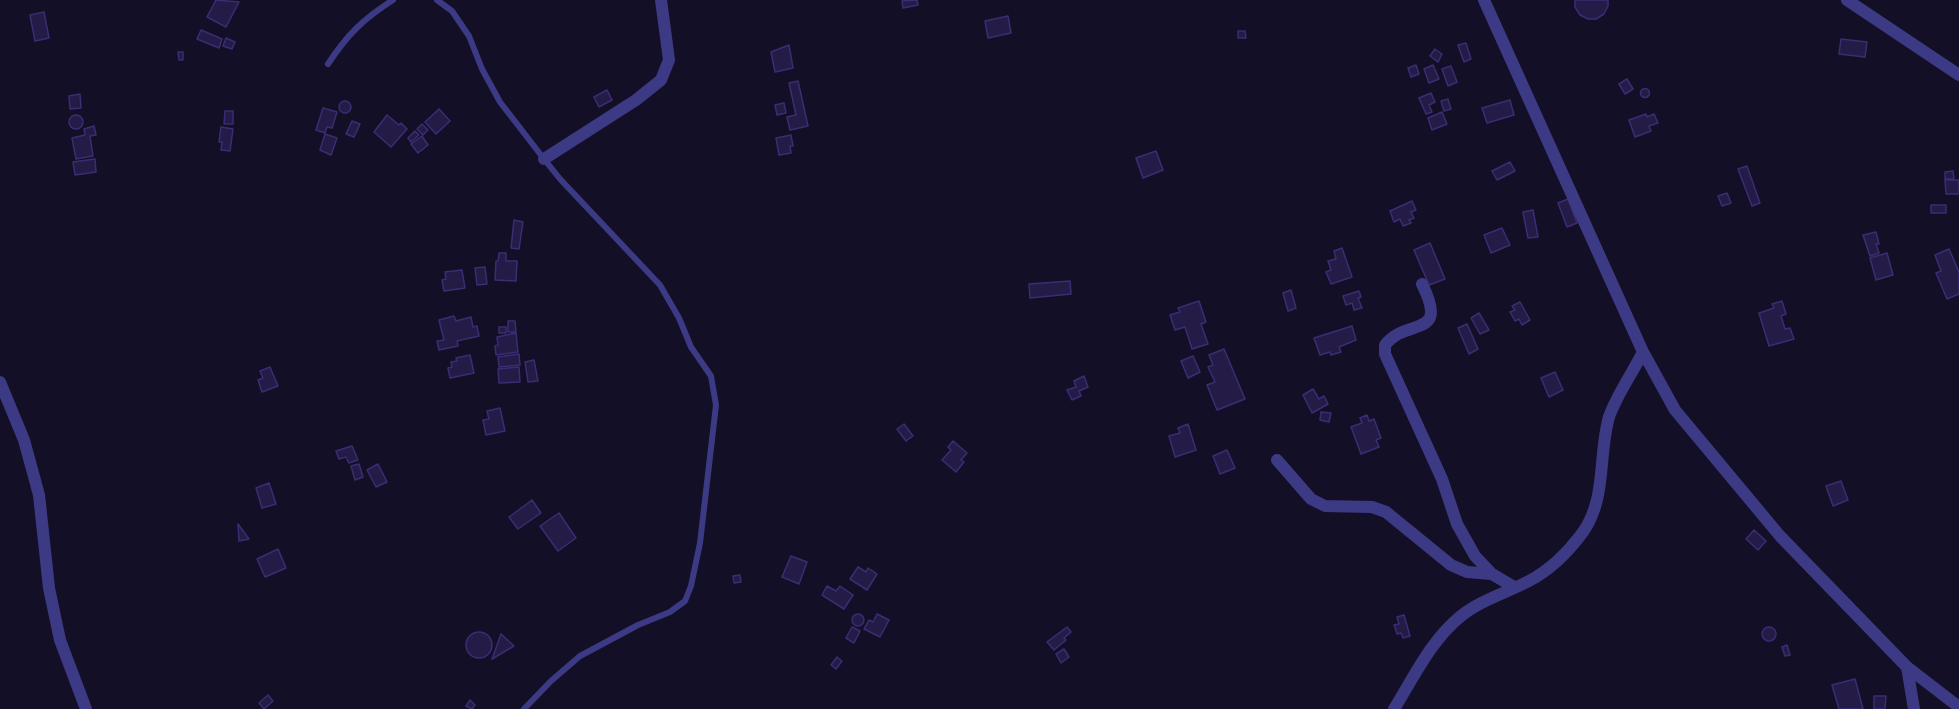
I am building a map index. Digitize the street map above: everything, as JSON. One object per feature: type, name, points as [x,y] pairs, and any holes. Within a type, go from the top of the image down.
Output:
[{"type":"street","points":[[544,159],[636,100],[661,80],[669,60],[661,0]]},
{"type":"street","points":[[1484,0],[1643,352],[1675,410],[1780,536],[1907,667],[1959,706]]},
{"type":"street","points":[[1847,0],[1959,75]]},
{"type":"street","points":[[1422,284],[1431,303],[1430,318],[1390,338],[1385,345],[1385,354],[1442,479],[1456,524],[1474,556],[1492,574],[1514,587]]},
{"type":"street","points":[[1394,709],[1432,647],[1460,616],[1496,594],[1528,581],[1550,568],[1584,531],[1596,504],[1601,481],[1603,443],[1610,414],[1643,352]]},
{"type":"street","points":[[0,382],[24,440],[39,495],[48,588],[60,640],[86,709]]},
{"type":"street","points":[[1277,460],[1311,499],[1325,506],[1372,507],[1386,512],[1451,565],[1467,572],[1492,574]]},
{"type":"street","points":[[1907,667],[1914,709]]},
{"type":"lane","points":[[328,64],[345,38],[378,9],[393,0]]},
{"type":"lane","points":[[437,0],[452,11],[469,36],[482,69],[500,102],[544,159],[660,285],[679,318],[691,347],[711,376],[716,405],[700,543],[691,586],[685,601],[670,612],[638,625],[580,656],[524,709]]},
{"type":"building","points":[[216,0],[239,2],[226,27],[207,17]]},
{"type":"building","points":[[917,0],[918,5],[903,8],[902,1]]},
{"type":"building","points":[[1575,0],[1608,0],[1608,6],[1604,14],[1596,19],[1588,19],[1580,15],[1575,7]]},
{"type":"building","points":[[44,12],[49,38],[35,41],[30,15]]},
{"type":"building","points":[[1008,16],[1011,33],[988,38],[985,21]]},
{"type":"building","points":[[201,30],[222,39],[219,48],[197,39]]},
{"type":"building","points":[[1238,31],[1245,31],[1246,38],[1238,38]]},
{"type":"building","points":[[226,38],[235,42],[232,49],[223,46]]},
{"type":"building","points":[[1841,39],[1867,42],[1865,57],[1839,54]]},
{"type":"building","points":[[1466,43],[1471,59],[1464,62],[1458,45]]},
{"type":"building","points":[[789,45],[793,68],[775,72],[771,52]]},
{"type":"building","points":[[1435,49],[1442,54],[1438,62],[1430,56]]},
{"type":"building","points":[[178,52],[183,52],[183,60],[179,60]]},
{"type":"building","points":[[1416,65],[1419,74],[1411,77],[1408,68]]},
{"type":"building","points":[[1433,65],[1439,79],[1429,83],[1424,69]]},
{"type":"building","points":[[1451,66],[1457,82],[1448,86],[1442,69]]},
{"type":"building","points":[[1627,79],[1633,89],[1625,94],[1619,84]]},
{"type":"building","points":[[798,81],[808,126],[790,130],[787,117],[796,115],[789,83]]},
{"type":"building","points":[[1645,89],[1649,93],[1645,97],[1641,93]]},
{"type":"building","points":[[607,90],[612,100],[599,107],[594,97]]},
{"type":"building","points":[[1431,93],[1435,102],[1429,105],[1432,112],[1426,114],[1419,98]]},
{"type":"building","points":[[80,94],[81,108],[70,109],[69,96]]},
{"type":"building","points":[[1448,99],[1451,109],[1444,111],[1441,101]]},
{"type":"building","points":[[1510,100],[1514,115],[1487,123],[1482,108]]},
{"type":"building","points":[[347,101],[350,102],[350,112],[343,113],[340,112],[339,105],[340,102]]},
{"type":"building","points":[[784,103],[786,113],[777,115],[775,105]]},
{"type":"building","points":[[323,108],[337,112],[332,128],[327,127],[325,133],[316,130]]},
{"type":"building","points":[[439,109],[450,121],[436,134],[425,122]]},
{"type":"building","points":[[225,111],[233,111],[233,124],[224,124]]},
{"type":"building","points":[[1442,112],[1447,124],[1432,130],[1428,118]]},
{"type":"building","points":[[1646,114],[1647,117],[1654,114],[1658,123],[1649,126],[1651,131],[1635,137],[1629,120]]},
{"type":"building","points":[[73,115],[79,115],[83,122],[79,129],[73,129],[69,125],[69,119]]},
{"type":"building","points":[[387,115],[407,129],[391,147],[374,132]]},
{"type":"building","points":[[352,121],[360,124],[354,137],[346,134]]},
{"type":"building","points":[[422,124],[428,130],[423,135],[417,129]]},
{"type":"building","points":[[94,126],[96,135],[90,136],[93,156],[76,159],[72,138],[85,135],[84,129]]},
{"type":"building","points":[[221,127],[233,129],[230,151],[221,150],[222,142],[219,142]]},
{"type":"building","points":[[415,131],[419,135],[411,142],[408,138]]},
{"type":"building","points":[[325,134],[337,138],[331,155],[320,150]]},
{"type":"building","points":[[791,135],[793,146],[790,146],[791,153],[779,155],[776,138]]},
{"type":"building","points":[[422,136],[428,145],[418,153],[411,144]]},
{"type":"building","points":[[1156,151],[1163,170],[1143,178],[1136,158]]},
{"type":"building","points":[[95,159],[96,172],[75,175],[73,162]]},
{"type":"building","points":[[1510,162],[1515,171],[1497,180],[1492,171]]},
{"type":"building","points":[[1747,166],[1760,203],[1752,206],[1738,169]]},
{"type":"building","points":[[1953,171],[1954,179],[1945,179],[1945,172]]},
{"type":"building","points":[[1945,180],[1959,180],[1959,194],[1946,194]]},
{"type":"building","points":[[1727,193],[1731,203],[1722,206],[1718,196]]},
{"type":"building","points":[[1568,199],[1577,223],[1567,227],[1558,203]]},
{"type":"building","points":[[1412,201],[1416,210],[1411,212],[1414,218],[1409,220],[1411,223],[1403,226],[1400,219],[1394,222],[1390,211]]},
{"type":"building","points":[[1931,205],[1946,205],[1946,213],[1931,213]]},
{"type":"building","points":[[1533,210],[1538,237],[1528,238],[1523,212]]},
{"type":"building","points":[[514,220],[523,222],[519,249],[511,248]]},
{"type":"building","points":[[1502,228],[1510,245],[1491,253],[1484,235]]},
{"type":"building","points":[[1876,232],[1879,253],[1870,256],[1863,235]]},
{"type":"building","points":[[1430,243],[1445,279],[1429,285],[1414,250]]},
{"type":"building","points":[[1342,248],[1352,277],[1331,284],[1326,272],[1331,270],[1328,261],[1336,259],[1334,251]]},
{"type":"building","points":[[1949,249],[1959,272],[1959,294],[1947,299],[1936,273],[1941,271],[1935,255]]},
{"type":"building","points":[[499,253],[506,253],[506,261],[517,261],[516,281],[495,280]]},
{"type":"building","points":[[1887,253],[1893,275],[1876,280],[1870,258]]},
{"type":"building","points":[[485,267],[487,284],[477,285],[475,268]]},
{"type":"building","points":[[462,270],[465,288],[444,291],[442,280],[446,279],[445,272]]},
{"type":"building","points":[[1070,281],[1071,294],[1030,298],[1029,284]]},
{"type":"building","points":[[1291,290],[1296,308],[1288,311],[1283,293]]},
{"type":"building","points":[[1359,291],[1361,297],[1358,298],[1362,308],[1354,310],[1352,303],[1346,305],[1343,296]]},
{"type":"building","points":[[1199,301],[1206,322],[1201,324],[1208,344],[1192,349],[1185,327],[1175,330],[1170,315],[1180,312],[1178,308]]},
{"type":"building","points":[[1782,301],[1786,314],[1781,316],[1785,329],[1790,328],[1794,339],[1769,346],[1759,313],[1774,308],[1772,304]]},
{"type":"building","points":[[1520,302],[1530,320],[1522,325],[1519,319],[1515,321],[1510,312],[1515,310],[1512,306]]},
{"type":"building","points":[[1479,313],[1489,330],[1480,334],[1471,318]]},
{"type":"building","points":[[454,316],[456,321],[471,317],[473,327],[477,326],[479,336],[457,341],[458,346],[439,350],[437,341],[444,340],[439,320]]},
{"type":"building","points":[[508,321],[515,321],[516,332],[508,332]]},
{"type":"building","points":[[1467,324],[1478,349],[1469,354],[1458,328]]},
{"type":"building","points":[[1352,326],[1356,340],[1339,347],[1341,352],[1320,355],[1314,338]]},
{"type":"building","points":[[499,327],[506,327],[506,333],[499,333]]},
{"type":"building","points":[[516,333],[518,352],[496,355],[497,337]]},
{"type":"building","points":[[1224,349],[1245,399],[1217,410],[1207,385],[1215,382],[1208,367],[1213,365],[1209,355]]},
{"type":"building","points":[[519,354],[520,365],[499,367],[498,357]]},
{"type":"building","points":[[470,355],[474,373],[450,378],[448,368],[452,367],[451,362],[457,361],[456,358]]},
{"type":"building","points":[[1193,356],[1200,372],[1188,378],[1181,361]]},
{"type":"building","points":[[534,360],[538,381],[528,382],[525,362]]},
{"type":"building","points":[[270,367],[278,386],[262,392],[258,380],[263,378],[260,371]]},
{"type":"building","points":[[519,367],[520,382],[499,383],[498,369]]},
{"type":"building","points":[[1555,372],[1563,390],[1549,397],[1541,378]]},
{"type":"building","points":[[1084,376],[1088,387],[1079,391],[1081,396],[1072,400],[1067,390],[1076,387],[1074,381]]},
{"type":"building","points":[[1313,389],[1319,399],[1324,396],[1328,404],[1312,413],[1303,395]]},
{"type":"building","points":[[500,408],[505,431],[486,435],[483,420],[489,419],[487,411]]},
{"type":"building","points":[[1321,412],[1331,413],[1329,422],[1320,420]]},
{"type":"building","points":[[1367,415],[1369,421],[1374,419],[1381,438],[1376,440],[1379,447],[1361,454],[1351,427],[1362,423],[1360,418]]},
{"type":"building","points":[[904,424],[913,436],[906,441],[897,429]]},
{"type":"building","points":[[1188,424],[1196,450],[1175,457],[1169,436],[1180,433],[1178,428]]},
{"type":"building","points":[[953,441],[967,453],[961,460],[964,462],[956,472],[942,460],[951,450],[948,447]]},
{"type":"building","points":[[352,446],[358,460],[349,463],[346,457],[339,459],[336,451]]},
{"type":"building","points":[[1227,450],[1235,468],[1220,474],[1213,456]]},
{"type":"building","points":[[359,464],[363,477],[355,480],[351,466]]},
{"type":"building","points":[[378,464],[387,482],[376,487],[367,470]]},
{"type":"building","points":[[1841,481],[1848,500],[1833,506],[1826,486]]},
{"type":"building","points":[[269,483],[276,504],[262,508],[256,488]]},
{"type":"building","points":[[532,500],[541,513],[518,529],[509,517]]},
{"type":"building","points":[[559,513],[576,538],[558,551],[540,526]]},
{"type":"building","points":[[238,524],[249,539],[239,541]]},
{"type":"building","points":[[1754,530],[1766,541],[1758,550],[1746,539]]},
{"type":"building","points":[[278,549],[286,568],[265,577],[257,559]]},
{"type":"building","points":[[791,556],[807,562],[799,584],[782,577]]},
{"type":"building","points":[[858,567],[866,572],[868,568],[877,574],[867,590],[850,579]]},
{"type":"building","points":[[740,575],[741,582],[734,583],[733,576]]},
{"type":"building","points":[[827,586],[836,591],[840,586],[853,595],[844,609],[822,595]]},
{"type":"building","points":[[860,614],[864,620],[860,626],[856,626],[852,618]]},
{"type":"building","points":[[877,614],[889,620],[880,637],[864,629],[869,620],[873,622]]},
{"type":"building","points":[[1404,615],[1410,636],[1403,638],[1401,633],[1397,634],[1394,625],[1399,624],[1397,617]]},
{"type":"building","points":[[852,627],[860,631],[854,643],[846,638]]},
{"type":"building","points":[[1067,627],[1071,632],[1064,638],[1066,640],[1054,650],[1047,642]]},
{"type":"building","points":[[1769,627],[1774,629],[1776,634],[1774,639],[1769,641],[1764,639],[1762,634],[1764,629]]},
{"type":"building","points":[[479,632],[488,636],[492,645],[488,654],[479,658],[470,654],[466,645],[470,636]]},
{"type":"building","points":[[501,634],[514,646],[492,659]]},
{"type":"building","points":[[1787,645],[1790,655],[1785,656],[1782,647]]},
{"type":"building","points":[[1064,649],[1069,657],[1061,663],[1056,654]]},
{"type":"building","points":[[837,657],[842,661],[836,669],[831,665]]},
{"type":"building","points":[[1855,679],[1863,709],[1839,709],[1832,685]]},
{"type":"building","points":[[268,695],[273,701],[264,709],[259,703]]},
{"type":"building","points":[[1874,696],[1886,696],[1885,709],[1874,709]]},
{"type":"building","points":[[470,700],[475,705],[472,709],[466,706]]}]
